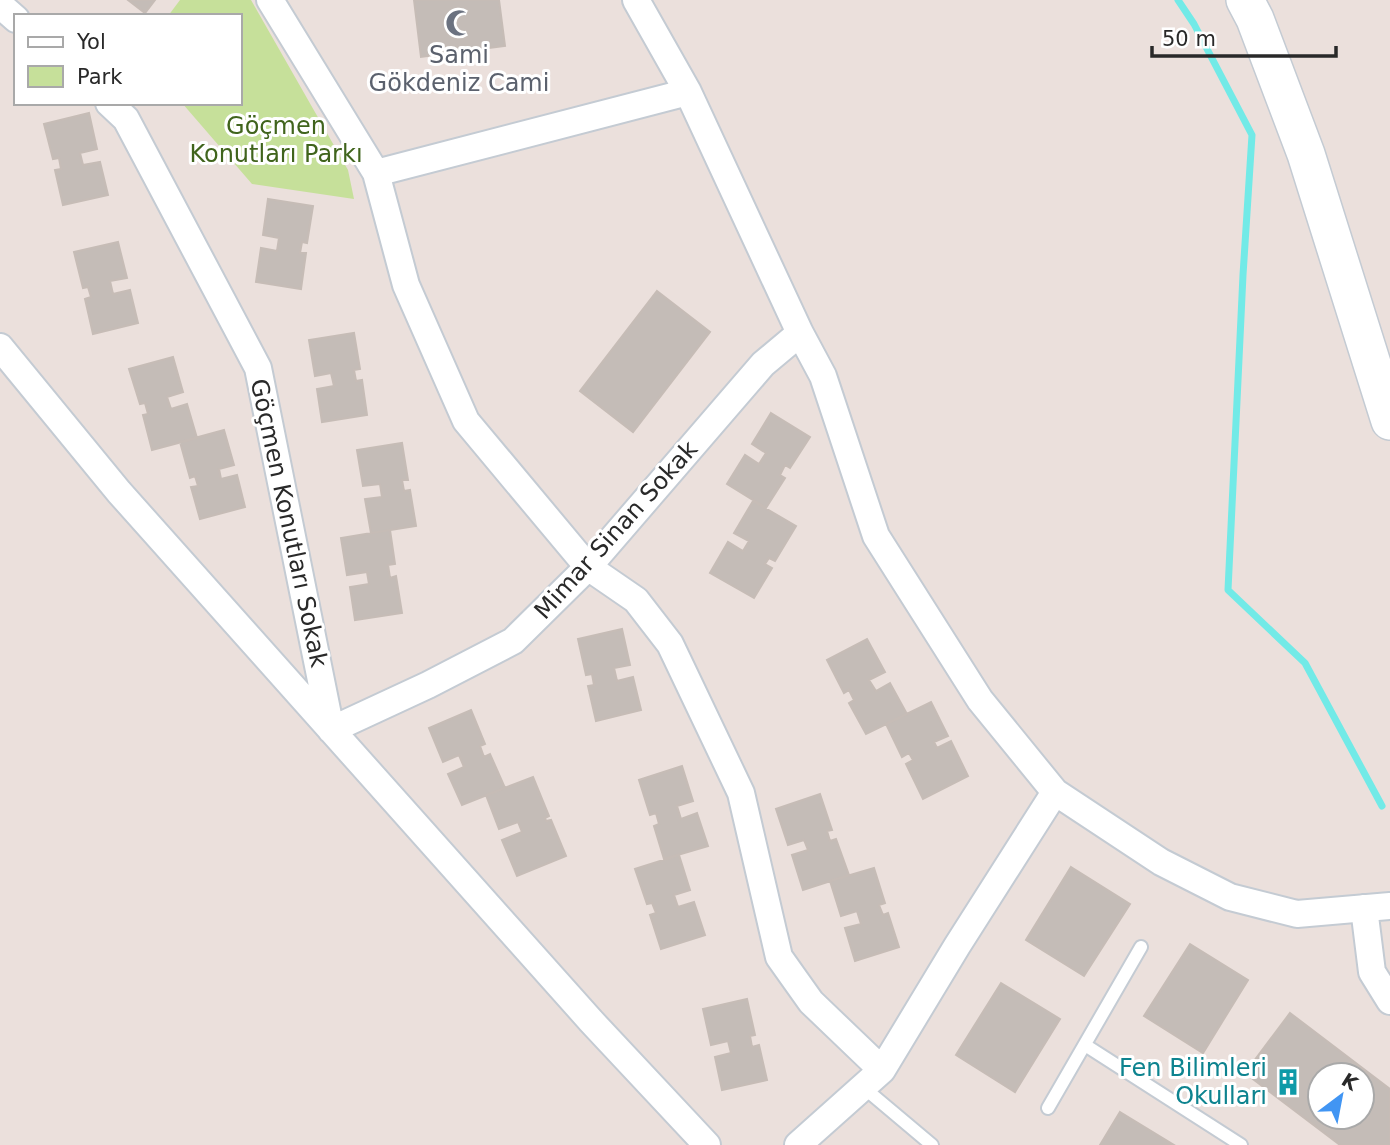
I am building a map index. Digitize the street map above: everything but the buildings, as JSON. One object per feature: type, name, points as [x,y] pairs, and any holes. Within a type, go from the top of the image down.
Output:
[{"type":"main road","points":[[1245,0],[1255,19],[1306,154],[1390,421]]},
{"type":"street","points":[[270,0],[376,173],[406,285],[466,422],[588,568],[636,600],[670,644],[741,793],[779,957],[811,1002],[873,1079]]},
{"type":"street","points":[[636,0],[688,92],[823,376],[876,536],[980,700],[1055,792],[1161,863],[1230,897],[1297,914],[1377,907]]},
{"type":"street","points":[[0,5],[14,17]]},
{"type":"street","points":[[376,173],[688,92]]},
{"type":"street","name":"Göçmen Konutları Sokak","points":[[111,105],[126,119],[258,368],[331,730]]},
{"type":"street","name":"Mimar Sinan Sokak","points":[[331,730],[428,685],[513,641],[588,568],[763,364],[800,332]]},
{"type":"street","points":[[0,347],[119,492],[591,1021],[707,1145]]},
{"type":"street","points":[[798,1145],[873,1079],[1055,792]]},
{"type":"street","points":[[1390,890],[1377,907],[1372,972],[1390,1001]]},
{"type":"lane","points":[[1048,1108],[1141,947]]},
{"type":"lane","points":[[1085,1045],[1241,1145]]},
{"type":"lane","points":[[873,1079],[932,1145]]},
{"type":"green space","name":"Göçmen Konutları Parkı","points":[[180,0],[251,0],[348,170],[354,199],[252,184],[184,105],[242,105],[242,14],[170,14]]},
{"type":"waterway","points":[[1178,0],[1194,24],[1252,135],[1228,590],[1305,663],[1382,806]]},
{"type":"place","name":"Sami Gökdeniz Cami","points":[[459,23]]},
{"type":"place","name":"Fen Bilimleri Okulları","points":[[1288,1082]]}]
